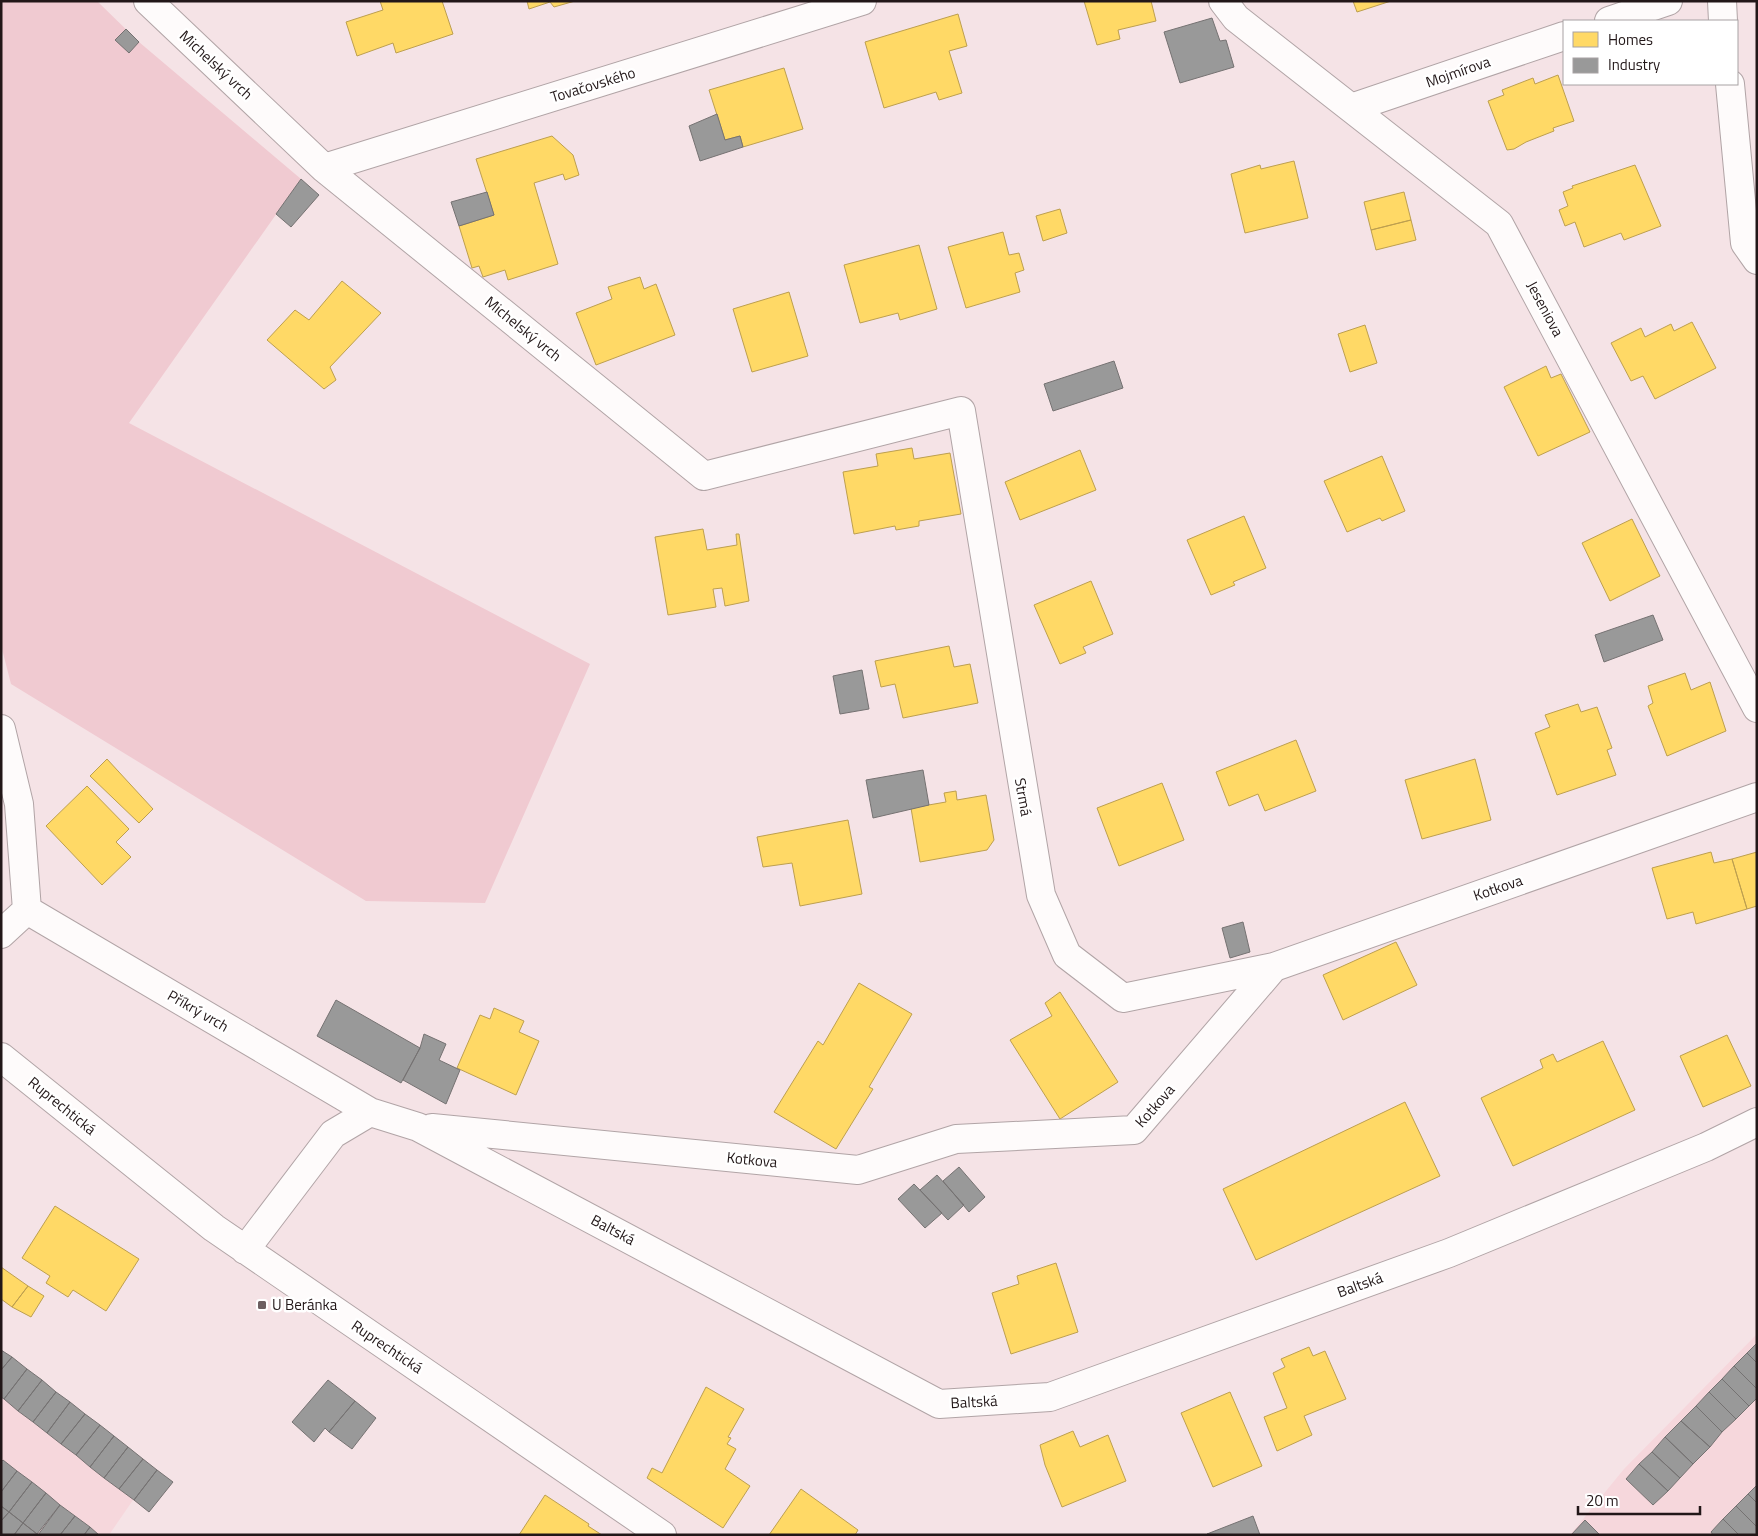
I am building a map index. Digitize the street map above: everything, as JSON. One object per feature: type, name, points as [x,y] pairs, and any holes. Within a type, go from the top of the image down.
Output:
[{"type":"street","name":"Michelský vrch","points":[[148,1],[324,168],[704,476],[961,411]]},
{"type":"street","name":"Tovačovského","points":[[324,168],[862,1]]},
{"type":"street","name":"Jeseniova","points":[[1223,1],[1236,18],[1500,224],[1757,708]]},
{"type":"street","points":[[1612,20],[1668,1]]},
{"type":"street","points":[[1722,1],[1724,20]]},
{"type":"street","name":"Mojmírova","points":[[1351,108],[1563,36]]},
{"type":"street","points":[[1730,85],[1746,243],[1757,260]]},
{"type":"street","name":"Strmá","points":[[961,411],[1041,895],[1068,955],[1123,998],[1274,967]]},
{"type":"street","points":[[1,729],[19,804],[27,910],[1,934]]},
{"type":"street","name":"Kotkova","points":[[418,1127],[858,1170],[956,1139],[1134,1130],[1274,967],[1757,797]]},
{"type":"street","name":"Příkrý vrch","points":[[27,910],[370,1112]]},
{"type":"street","name":"Ruprechtická","points":[[1,1057],[214,1228],[662,1535]]},
{"type":"street","points":[[245,1250],[333,1134],[370,1112]]},
{"type":"street","name":"Baltská","points":[[370,1112],[418,1127],[940,1404],[1050,1397],[1449,1253],[1706,1147],[1757,1122]]},
{"type":"shaded area","points":[[1,1],[97,1],[139,42],[301,179],[129,423],[590,664],[485,903],[366,901],[11,684],[1,645]]},
{"type":"shaded area","points":[[1757,1334],[1757,1535],[1570,1535],[1624,1469]]},
{"type":"shaded area","points":[[1,1351],[173,1482],[149,1512],[133,1500],[109,1535],[1,1535]]},
{"type":"building: Homes","points":[[380,1],[442,1],[453,34],[396,53],[393,43],[357,56],[346,22],[383,10]]},
{"type":"building: Homes","points":[[527,1],[575,1],[554,7],[550,2],[529,9]]},
{"type":"building: Homes","points":[[1084,1],[1151,1],[1156,21],[1118,30],[1120,39],[1097,45]]},
{"type":"building: Homes","points":[[1353,1],[1391,1],[1357,12]]},
{"type":"building: Homes","points":[[958,14],[967,46],[949,51],[962,93],[939,100],[936,92],[884,108],[865,42]]},
{"type":"building: Homes","points":[[784,68],[803,129],[743,147],[740,136],[725,140],[709,90]]},
{"type":"building: Homes","points":[[1558,75],[1574,121],[1553,128],[1554,131],[1514,149],[1507,150],[1488,101],[1504,95],[1502,90],[1533,78],[1535,84]]},
{"type":"building: Homes","points":[[552,136],[573,155],[579,175],[565,180],[563,174],[534,183],[558,264],[508,280],[505,270],[483,277],[479,266],[472,268],[459,226],[494,215],[476,159]]},
{"type":"building: Homes","points":[[1294,161],[1308,218],[1245,233],[1231,174],[1260,165],[1261,169]]},
{"type":"building: Homes","points":[[1635,165],[1661,226],[1624,240],[1621,233],[1584,247],[1575,222],[1565,226],[1559,210],[1568,206],[1563,192],[1573,188],[1572,186]]},
{"type":"building: Homes","points":[[1404,192],[1411,220],[1371,230],[1364,202]]},
{"type":"building: Homes","points":[[1060,209],[1067,233],[1043,241],[1036,216]]},
{"type":"building: Homes","points":[[1411,220],[1416,240],[1376,250],[1371,230]]},
{"type":"building: Homes","points":[[1003,232],[1009,255],[1019,253],[1024,270],[1015,273],[1020,292],[966,308],[948,247]]},
{"type":"building: Homes","points":[[919,245],[937,309],[900,320],[898,313],[860,323],[844,265]]},
{"type":"building: Homes","points":[[640,277],[644,289],[656,284],[675,335],[596,365],[576,313],[612,299],[608,287]]},
{"type":"building: Homes","points":[[342,281],[381,313],[330,367],[336,380],[324,389],[267,340],[295,310],[309,320]]},
{"type":"building: Homes","points":[[789,292],[808,356],[752,372],[733,309]]},
{"type":"building: Homes","points":[[1692,322],[1716,368],[1655,399],[1643,376],[1631,381],[1611,343],[1641,328],[1645,337],[1671,324],[1674,331]]},
{"type":"building: Homes","points":[[1365,325],[1377,363],[1350,372],[1338,334]]},
{"type":"building: Homes","points":[[1546,366],[1551,378],[1561,374],[1590,432],[1538,456],[1504,387]]},
{"type":"building: Homes","points":[[912,448],[914,459],[950,453],[961,514],[919,521],[919,526],[896,530],[895,526],[854,534],[843,472],[878,466],[876,454]]},
{"type":"building: Homes","points":[[1080,450],[1096,490],[1020,520],[1005,482]]},
{"type":"building: Homes","points":[[1382,456],[1405,511],[1382,521],[1380,518],[1347,532],[1324,481]]},
{"type":"building: Homes","points":[[1244,516],[1266,568],[1233,582],[1235,585],[1211,595],[1187,540]]},
{"type":"building: Homes","points":[[1632,519],[1660,576],[1610,601],[1582,543]]},
{"type":"building: Homes","points":[[703,529],[707,550],[737,545],[736,534],[739,534],[749,601],[725,606],[722,588],[713,589],[716,607],[668,615],[655,537]]},
{"type":"building: Homes","points":[[1091,581],[1113,634],[1083,647],[1086,653],[1060,664],[1034,605]]},
{"type":"building: Homes","points":[[949,646],[954,667],[970,664],[978,703],[903,718],[895,684],[881,687],[875,661]]},
{"type":"building: Homes","points":[[1685,673],[1691,690],[1710,682],[1726,731],[1667,756],[1648,706],[1653,703],[1648,686]]},
{"type":"building: Homes","points":[[1578,704],[1581,712],[1597,707],[1612,748],[1607,750],[1616,775],[1557,795],[1535,733],[1550,727],[1545,715]]},
{"type":"building: Homes","points":[[1296,740],[1316,791],[1265,811],[1258,794],[1229,806],[1216,772]]},
{"type":"building: Homes","points":[[107,759],[153,809],[139,823],[90,776]]},
{"type":"building: Homes","points":[[1475,759],[1491,820],[1422,839],[1405,780]]},
{"type":"building: Homes","points":[[1162,783],[1184,840],[1119,866],[1097,808]]},
{"type":"building: Homes","points":[[87,786],[129,829],[116,842],[131,857],[102,885],[46,826]]},
{"type":"building: Homes","points":[[956,791],[957,800],[986,795],[994,840],[987,850],[920,862],[911,808],[946,802],[944,793]]},
{"type":"building: Homes","points":[[848,820],[862,894],[800,906],[792,863],[763,867],[757,837]]},
{"type":"building: Homes","points":[[1711,852],[1714,863],[1732,859],[1747,909],[1696,924],[1693,912],[1667,919],[1652,868]]},
{"type":"building: Homes","points":[[1757,852],[1757,906],[1747,909],[1732,859]]},
{"type":"building: Homes","points":[[1396,942],[1417,985],[1343,1020],[1323,975]]},
{"type":"building: Homes","points":[[859,983],[912,1014],[869,1087],[873,1089],[836,1149],[774,1112],[818,1041],[823,1045]]},
{"type":"building: Homes","points":[[1060,992],[1118,1082],[1060,1119],[1010,1040],[1052,1016],[1045,1003]]},
{"type":"building: Homes","points":[[494,1008],[524,1021],[519,1032],[539,1041],[516,1095],[457,1068],[480,1015],[490,1019]]},
{"type":"building: Homes","points":[[1727,1035],[1751,1086],[1703,1107],[1680,1056]]},
{"type":"building: Homes","points":[[1603,1041],[1635,1110],[1513,1166],[1481,1098],[1543,1068],[1540,1060],[1553,1054],[1557,1062]]},
{"type":"building: Homes","points":[[1405,1102],[1440,1176],[1256,1260],[1223,1189]]},
{"type":"building: Homes","points":[[55,1206],[139,1259],[106,1311],[73,1290],[68,1297],[46,1283],[50,1276],[22,1258]]},
{"type":"building: Homes","points":[[1056,1263],[1078,1332],[1011,1354],[992,1293],[1019,1284],[1017,1276]]},
{"type":"building: Homes","points":[[1,1267],[28,1286],[12,1307],[1,1299]]},
{"type":"building: Homes","points":[[28,1286],[44,1296],[31,1317],[12,1307]]},
{"type":"building: Homes","points":[[1309,1347],[1313,1356],[1325,1351],[1346,1399],[1304,1416],[1312,1435],[1277,1451],[1264,1417],[1287,1408],[1273,1373],[1285,1367],[1281,1359]]},
{"type":"building: Homes","points":[[706,1387],[744,1409],[728,1437],[731,1438],[727,1444],[736,1449],[725,1469],[750,1486],[723,1528],[647,1478],[652,1468],[662,1473]]},
{"type":"building: Homes","points":[[1230,1392],[1262,1466],[1213,1487],[1181,1413]]},
{"type":"building: Homes","points":[[1073,1431],[1080,1447],[1108,1435],[1126,1481],[1062,1507],[1045,1465],[1040,1445]]},
{"type":"building: Homes","points":[[801,1489],[858,1530],[855,1535],[769,1535]]},
{"type":"building: Homes","points":[[545,1495],[589,1524],[588,1526],[602,1535],[519,1535]]},
{"type":"building: Industry","points":[[1212,18],[1220,41],[1226,40],[1234,67],[1180,83],[1164,32]]},
{"type":"building: Industry","points":[[126,29],[139,42],[129,53],[115,40]]},
{"type":"building: Industry","points":[[717,114],[725,140],[740,136],[743,147],[700,161],[689,126]]},
{"type":"building: Industry","points":[[301,179],[319,195],[291,227],[276,214]]},
{"type":"building: Industry","points":[[487,192],[494,215],[459,226],[451,202]]},
{"type":"building: Industry","points":[[1114,361],[1123,388],[1053,411],[1044,384]]},
{"type":"building: Industry","points":[[1653,615],[1663,640],[1604,662],[1595,635]]},
{"type":"building: Industry","points":[[862,670],[869,709],[840,714],[833,676]]},
{"type":"building: Industry","points":[[923,770],[929,805],[873,818],[866,780]]},
{"type":"building: Industry","points":[[1243,922],[1250,952],[1230,958],[1222,928]]},
{"type":"building: Industry","points":[[336,1000],[420,1048],[401,1083],[317,1036]]},
{"type":"building: Industry","points":[[424,1034],[446,1044],[439,1060],[460,1070],[446,1104],[403,1080],[420,1048]]},
{"type":"building: Industry","points":[[959,1167],[985,1197],[969,1212],[943,1181]]},
{"type":"building: Industry","points":[[937,1175],[964,1205],[948,1220],[920,1190]]},
{"type":"building: Industry","points":[[914,1184],[942,1213],[925,1228],[898,1199]]},
{"type":"building: Industry","points":[[1757,1343],[1757,1363],[1747,1353]]},
{"type":"building: Industry","points":[[1,1350],[12,1357],[1,1370]]},
{"type":"building: Industry","points":[[1747,1353],[1757,1363],[1757,1389],[1734,1366]]},
{"type":"building: Industry","points":[[12,1357],[27,1369],[4,1399],[1,1397],[1,1370]]},
{"type":"building: Industry","points":[[1734,1366],[1757,1389],[1757,1398],[1749,1406],[1722,1379]]},
{"type":"building: Industry","points":[[27,1369],[42,1380],[18,1411],[4,1399]]},
{"type":"building: Industry","points":[[1722,1379],[1749,1406],[1736,1419],[1709,1392]]},
{"type":"building: Industry","points":[[42,1380],[56,1392],[33,1422],[18,1411]]},
{"type":"building: Industry","points":[[328,1380],[355,1401],[329,1432],[325,1428],[314,1442],[292,1422]]},
{"type":"building: Industry","points":[[56,1392],[70,1402],[47,1433],[33,1422]]},
{"type":"building: Industry","points":[[1709,1392],[1736,1419],[1722,1432],[1696,1406]]},
{"type":"building: Industry","points":[[355,1401],[376,1418],[352,1449],[329,1432]]},
{"type":"building: Industry","points":[[70,1402],[85,1414],[61,1444],[47,1433]]},
{"type":"building: Industry","points":[[1696,1406],[1722,1432],[1710,1447],[1681,1421]]},
{"type":"building: Industry","points":[[85,1414],[100,1425],[76,1455],[61,1444]]},
{"type":"building: Industry","points":[[1681,1421],[1710,1447],[1693,1464],[1665,1437]]},
{"type":"building: Industry","points":[[100,1425],[114,1436],[90,1467],[76,1455]]},
{"type":"building: Industry","points":[[114,1436],[128,1447],[104,1478],[90,1467]]},
{"type":"building: Industry","points":[[1665,1437],[1693,1464],[1680,1478],[1652,1452]]},
{"type":"building: Industry","points":[[128,1447],[143,1459],[119,1489],[104,1478]]},
{"type":"building: Industry","points":[[1652,1452],[1680,1478],[1668,1491],[1639,1464]]},
{"type":"building: Industry","points":[[143,1459],[157,1470],[134,1500],[119,1489]]},
{"type":"building: Industry","points":[[3,1460],[17,1471],[1,1492],[1,1462]]},
{"type":"building: Industry","points":[[1639,1464],[1668,1491],[1653,1505],[1626,1479]]},
{"type":"building: Industry","points":[[157,1470],[173,1482],[149,1512],[134,1500]]},
{"type":"building: Industry","points":[[17,1471],[32,1482],[9,1512],[1,1506],[1,1492]]},
{"type":"building: Industry","points":[[32,1482],[46,1493],[23,1523],[9,1512]]},
{"type":"building: Industry","points":[[1757,1485],[1757,1503],[1748,1494]]},
{"type":"building: Industry","points":[[46,1493],[60,1505],[37,1534],[23,1523]]},
{"type":"building: Industry","points":[[1748,1494],[1757,1503],[1757,1527],[1736,1506]]},
{"type":"building: Industry","points":[[60,1505],[75,1516],[60,1535],[38,1535]]},
{"type":"building: Industry","points":[[1,1506],[9,1512],[1,1521]]},
{"type":"building: Industry","points":[[1736,1506],[1757,1527],[1757,1535],[1739,1535],[1723,1519]]},
{"type":"building: Industry","points":[[9,1512],[23,1523],[14,1535],[1,1535],[1,1521]]},
{"type":"building: Industry","points":[[75,1516],[90,1527],[84,1535],[60,1535]]},
{"type":"building: Industry","points":[[1253,1516],[1260,1535],[1207,1534]]},
{"type":"building: Industry","points":[[1723,1519],[1739,1535],[1713,1535],[1711,1532]]},
{"type":"building: Industry","points":[[1585,1520],[1600,1535],[1571,1535]]},
{"type":"building: Industry","points":[[23,1523],[37,1534],[37,1535],[14,1535]]},
{"type":"building: Industry","points":[[90,1527],[99,1535],[84,1535]]},
{"type":"place","name":"U Beránka","points":[[262,1305]]}]
